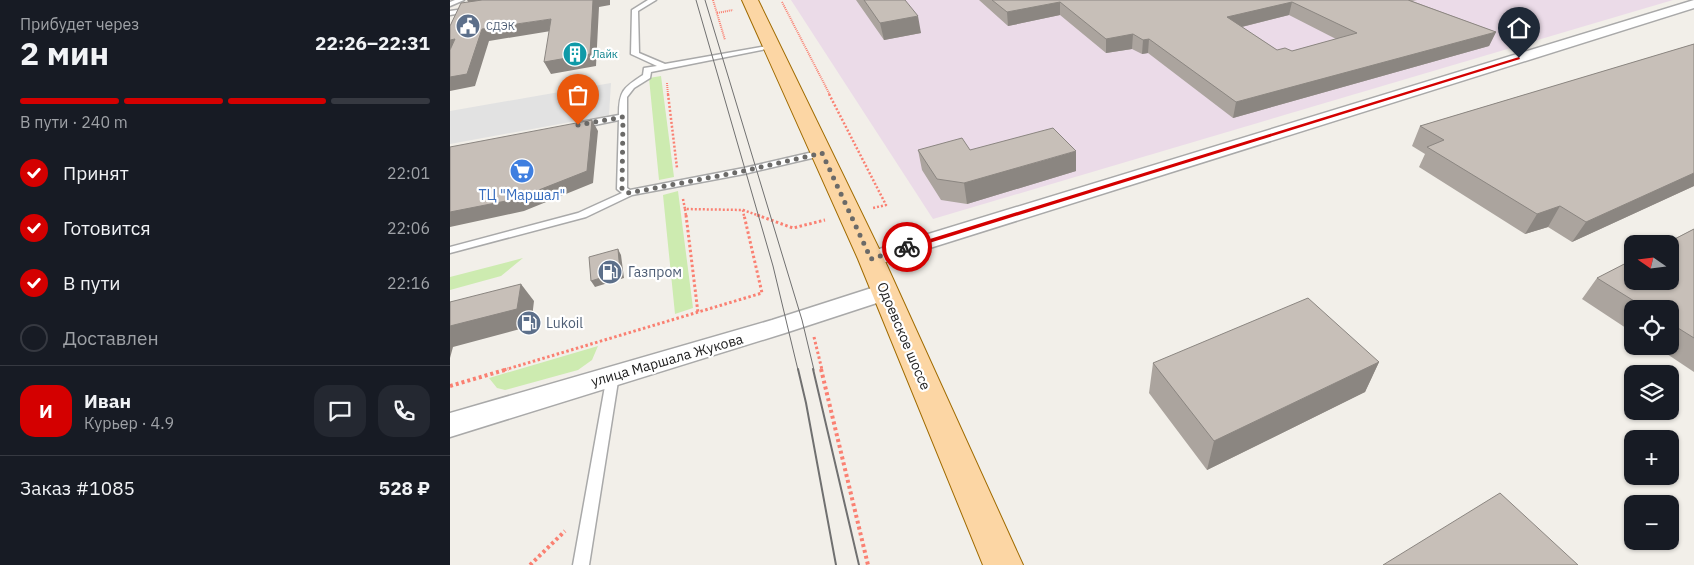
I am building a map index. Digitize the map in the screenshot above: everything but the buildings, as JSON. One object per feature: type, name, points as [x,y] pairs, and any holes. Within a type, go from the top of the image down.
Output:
[{"type":"main road","name":"Одоевское шоссе","points":[[750,0],[871,259],[1004,565]]},
{"type":"street","points":[[871,259],[1694,4]]},
{"type":"street","name":"улица Маршала Жукова","points":[[450,425],[809,318],[884,292]]},
{"type":"lane","points":[[450,4],[461,0]]},
{"type":"lane","points":[[653,0],[635,10],[635,54],[664,66]]},
{"type":"lane","points":[[450,13],[480,9]]},
{"type":"lane","points":[[629,193],[622,190],[622,97],[631,86],[647,76],[647,70],[772,47]]},
{"type":"lane","points":[[573,126],[623,117]]},
{"type":"lane","points":[[450,250],[582,215],[629,193],[822,153]]},
{"type":"lane","points":[[581,565],[613,375]]},
{"type":"path","points":[[713,0],[729,54]]},
{"type":"path","points":[[664,66],[698,313]]},
{"type":"path","points":[[450,386],[762,293],[743,210],[685,209]]},
{"type":"path","points":[[809,318],[868,565]]},
{"type":"path","points":[[530,565],[590,506]]},
{"type":"shaded area","points":[[791,0],[1673,0],[933,219]]},
{"type":"shaded area","points":[[611,83],[609,115],[450,144],[450,111]]},
{"type":"green space","points":[[661,76],[674,177],[659,180],[649,78]]},
{"type":"green space","points":[[678,191],[693,308],[675,314],[663,195]]},
{"type":"green space","points":[[523,258],[501,276],[450,290],[450,277]]},
{"type":"green space","points":[[598,346],[592,360],[578,370],[505,390],[497,388],[489,378]]},
{"type":"tram line","points":[[696,0],[773,266],[798,370]]},
{"type":"tram line","points":[[705,0],[802,320],[814,370]]},
{"type":"tram line","points":[[798,369],[836,565]]},
{"type":"tram line","points":[[813,369],[859,565]]},
{"type":"way so far","points":[[578,125],[623,117],[622,190],[629,193],[744,171],[822,153],[871,259],[907,247]]},
{"type":"place","name":"СДЭК","points":[[468,26]]},
{"type":"place","name":"Лайк","points":[[575,54]]},
{"type":"place","name":"ТЦ \"Маршал\"","points":[[522,171]]},
{"type":"place","name":"Газпром","points":[[610,272]]},
{"type":"place","name":"Lukoil","points":[[529,323]]},
{"type":"route","points":[[907,247],[1519,58]]}]
